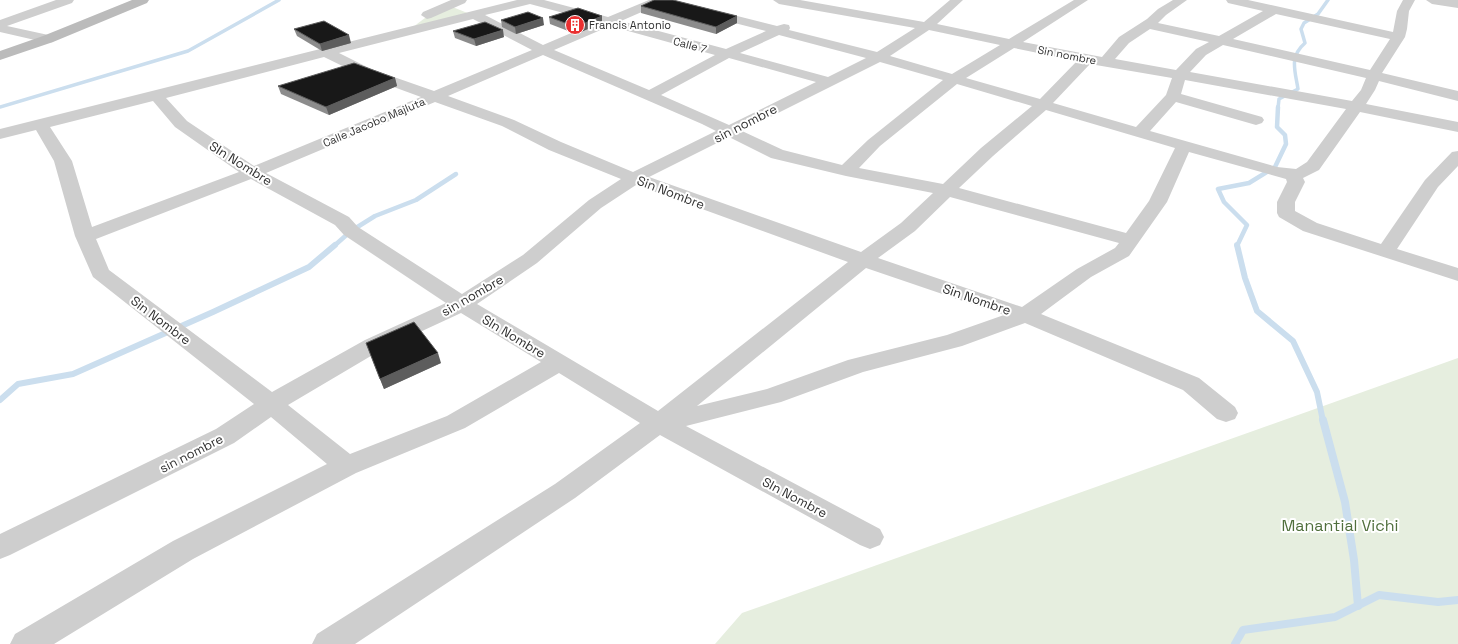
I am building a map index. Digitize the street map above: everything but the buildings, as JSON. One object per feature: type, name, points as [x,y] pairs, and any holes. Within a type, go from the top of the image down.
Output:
[{"type":"street","points":[[0,24],[68,0]]},
{"type":"street","points":[[0,56],[48,39],[143,0]]},
{"type":"street","points":[[405,31],[428,15],[461,0]]},
{"type":"street","points":[[0,134],[156,96],[405,31],[531,0]]},
{"type":"street","name":"Calle 7","points":[[531,0],[607,22],[828,81]]},
{"type":"street","points":[[660,0],[879,57],[1275,172],[1293,175],[1305,173],[1313,166],[1368,90],[1374,75],[1398,37],[1401,29],[1403,11],[1409,0]]},
{"type":"street","name":"Calle Jacobo Majluta","points":[[85,236],[252,172],[434,97],[660,0]]},
{"type":"street","name":"Sin nombre","points":[[779,0],[821,4],[1096,61],[1180,74],[1356,106],[1458,127]]},
{"type":"street","name":"sin nombre","points":[[0,547],[225,436],[271,404],[373,345],[462,304],[530,259],[595,204],[634,178],[879,57],[927,26],[957,0]]},
{"type":"street","name":"Sin Nombre","points":[[846,171],[874,143],[954,79],[1082,0]]},
{"type":"street","points":[[328,644],[559,495],[659,423],[863,260],[908,227],[987,152],[1096,61],[1124,40],[1148,25],[1162,12],[1181,0]]},
{"type":"street","points":[[1232,0],[1398,37]]},
{"type":"street","points":[[1432,0],[1458,4]]},
{"type":"street","points":[[806,15],[821,4]]},
{"type":"street","points":[[1140,132],[1173,96],[1180,74],[1201,52],[1221,42],[1275,9]]},
{"type":"street","name":"Sin Nombre","points":[[473,14],[542,50],[708,121],[727,132],[777,154],[846,171],[946,190],[1131,240]]},
{"type":"street","points":[[649,96],[727,54],[793,23]]},
{"type":"street","points":[[1148,25],[1374,75],[1458,96]]},
{"type":"street","points":[[0,28],[48,39]]},
{"type":"street","name":"Sin Nombre","points":[[325,52],[366,72],[508,123],[555,146],[634,178],[863,260],[1025,315],[1191,384],[1226,413]]},
{"type":"street","name":"SIn Nombre","points":[[156,96],[181,124],[252,172],[342,221],[351,231],[462,304],[659,423],[870,538]]},
{"type":"street","points":[[1173,96],[1256,120]]},
{"type":"street","name":"Sin Nombre","points":[[41,125],[63,161],[85,236],[100,273],[271,404],[347,466]]},
{"type":"street","name":"Sin Nombre","points":[[659,423],[772,396],[856,366],[954,341],[1025,315],[1084,273],[1122,252],[1158,202],[1184,146]]},
{"type":"street","points":[[1386,251],[1431,184],[1458,156]]},
{"type":"street","points":[[1293,175],[1296,182],[1286,202],[1286,213],[1310,227],[1458,275]]},
{"type":"street","name":"Sin Nombre","points":[[26,644],[183,550],[347,466],[456,422],[558,363]]},
{"type":"green space","points":[[450,6],[470,14],[409,30],[429,15]]},
{"type":"green space","name":"Manantial Vichi","points":[[1458,358],[1458,644],[715,644],[742,613]]},
{"type":"waterway","points":[[0,107],[188,51],[279,0]]},
{"type":"waterway","points":[[1278,108],[1279,99],[1298,89],[1294,64],[1297,53],[1305,43],[1301,29],[1304,23],[1318,14],[1328,0]]},
{"type":"waterway","points":[[1237,246],[1247,225],[1224,202],[1218,189],[1249,183],[1275,167],[1286,144],[1285,135],[1277,127],[1278,107]]},
{"type":"waterway","points":[[334,246],[351,231],[375,216],[416,200],[456,174]]},
{"type":"waterway","points":[[0,400],[18,384],[73,374],[213,312],[309,267],[335,245]]},
{"type":"waterway","points":[[1237,246],[1245,278],[1257,311],[1293,341],[1317,392],[1323,421]]},
{"type":"waterway","points":[[1323,420],[1345,502],[1354,560],[1358,606]]},
{"type":"waterway","points":[[1358,606],[1379,595],[1438,602],[1458,600]]},
{"type":"waterway","points":[[1235,644],[1243,630],[1335,617],[1358,606]]},
{"type":"place","name":"Francis Antonio","points":[[575,25]]}]
